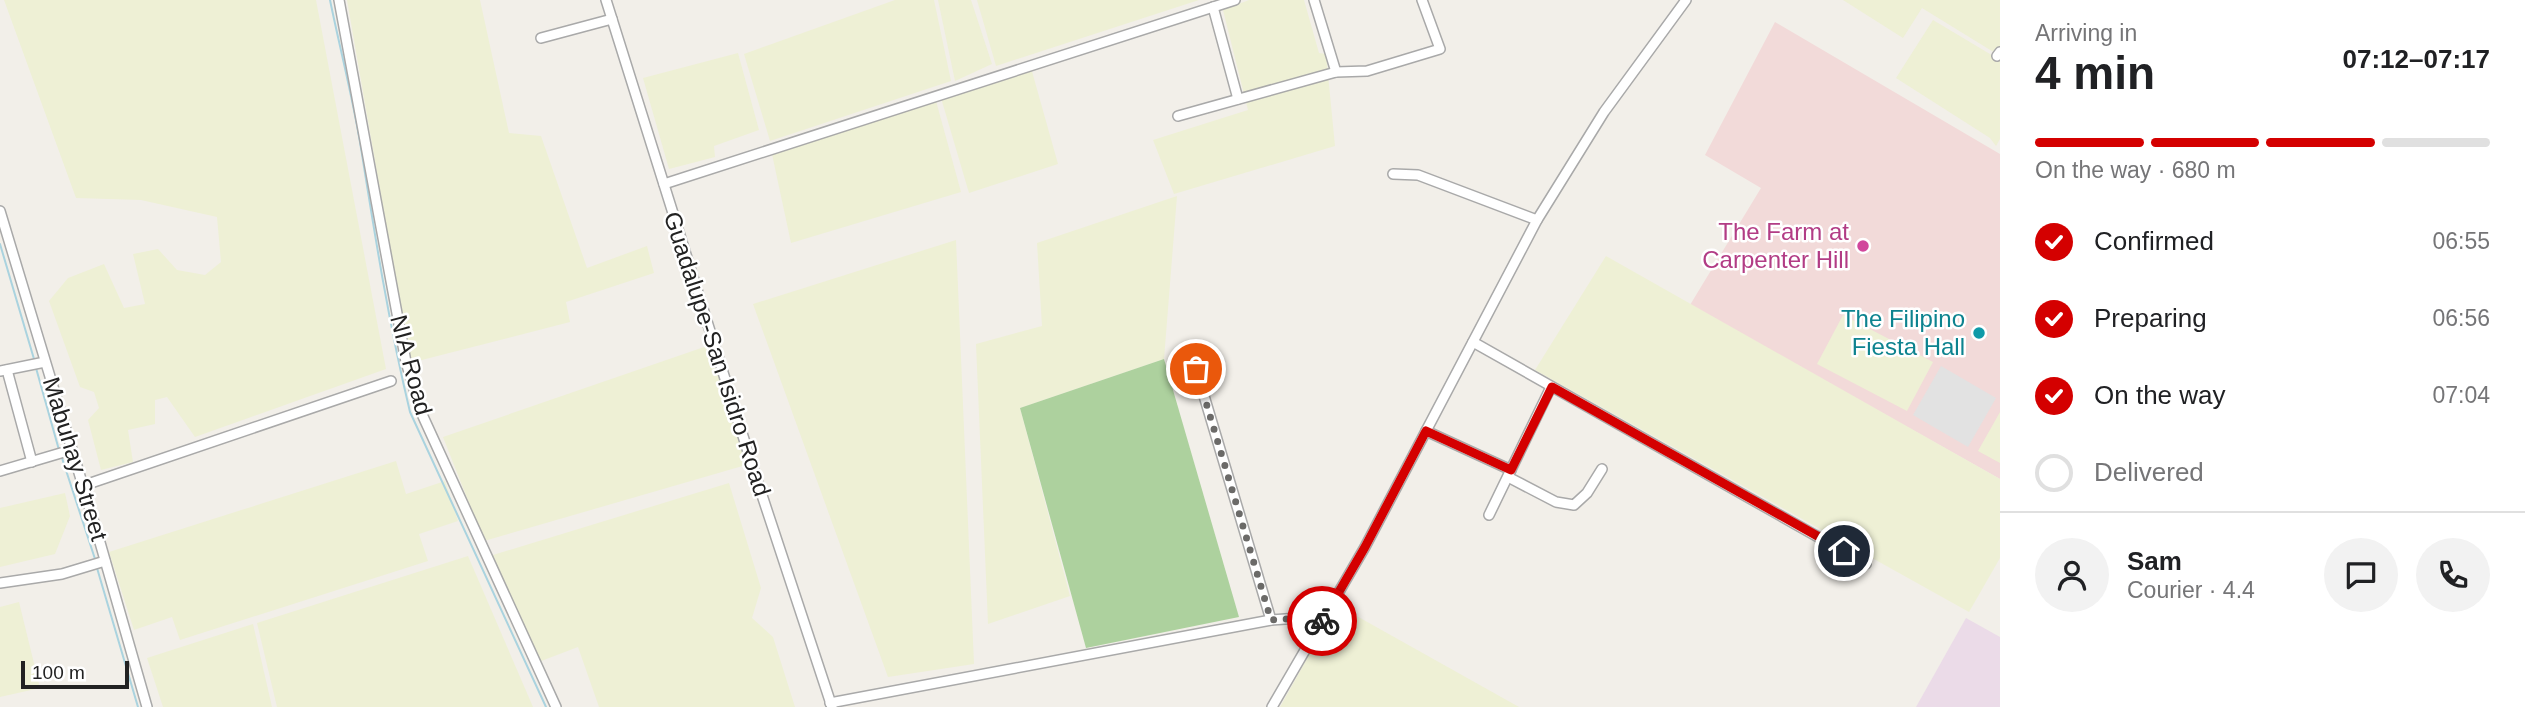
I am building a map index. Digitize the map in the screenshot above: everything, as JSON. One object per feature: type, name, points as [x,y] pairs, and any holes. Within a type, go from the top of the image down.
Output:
[{"type":"street","name":"NIA Road","points":[[339,0],[414,393],[459,499],[489,556],[515,622],[556,707]]},
{"type":"street","name":"Guadalupe-San Isidro Road","points":[[606,0],[831,705]]},
{"type":"street","points":[[664,184],[1235,0]]},
{"type":"street","points":[[1314,0],[1336,72]]},
{"type":"street","points":[[1178,116],[1336,72],[1367,71],[1440,49],[1422,0]]},
{"type":"street","points":[[1272,707],[1365,547],[1538,220],[1604,112],[1686,0]]},
{"type":"street","points":[[1213,7],[1238,99]]},
{"type":"street","points":[[541,38],[612,19]]},
{"type":"street","points":[[1393,174],[1418,175],[1538,220]]},
{"type":"street","name":"Mabuhay Street","points":[[0,211],[106,561],[147,707]]},
{"type":"street","points":[[1473,342],[1866,564]]},
{"type":"street","points":[[32,462],[4,371],[45,362]]},
{"type":"street","points":[[1196,369],[1271,620]]},
{"type":"street","points":[[82,486],[391,381]]},
{"type":"street","points":[[1489,515],[1552,387]]},
{"type":"street","points":[[1426,431],[1509,473],[1556,502],[1574,505],[1587,493],[1602,469]]},
{"type":"street","points":[[0,471],[71,450]]},
{"type":"street","points":[[0,583],[62,574],[106,561]]},
{"type":"street","points":[[831,705],[1271,620],[1299,618],[1319,626]]},
{"type":"shaded area","name":"The Farm at Carpenter Hill","points":[[1775,22],[2000,154],[2000,479],[1690,305],[1761,188],[1705,155]]},
{"type":"shaded area","points":[[1941,366],[1996,398],[1968,447],[1913,415]]},
{"type":"shaded area","points":[[1966,618],[2000,637],[2000,707],[1916,707]]},
{"type":"green space","points":[[4,0],[316,0],[386,369],[195,437],[167,397],[155,400],[155,424],[128,430],[133,462],[101,470],[88,420],[99,408],[94,392],[80,387],[49,301],[68,278],[104,264],[124,308],[145,304],[133,254],[158,249],[177,270],[205,275],[221,262],[217,217],[141,200],[76,198]]},
{"type":"green space","points":[[347,0],[480,0],[509,133],[541,136],[587,268],[647,246],[654,273],[566,302],[570,322],[410,363]]},
{"type":"green space","points":[[895,0],[934,0],[951,81],[770,141],[744,54]]},
{"type":"green space","points":[[938,0],[971,0],[992,64],[955,81]]},
{"type":"green space","points":[[977,0],[1199,0],[996,66]]},
{"type":"green space","points":[[1249,0],[1304,0],[1319,53],[1326,54],[1335,146],[1174,194],[1153,140],[1248,110],[1223,10]]},
{"type":"green space","points":[[1843,0],[2000,0],[2000,56],[1922,8],[1903,38]]},
{"type":"green space","points":[[1933,20],[2000,60],[2000,139],[1996,146],[1990,138],[1896,78]]},
{"type":"green space","points":[[738,53],[759,130],[714,146],[715,157],[669,169],[643,78]]},
{"type":"green space","points":[[1031,68],[1058,164],[969,193],[941,98]]},
{"type":"green space","points":[[936,101],[961,192],[791,243],[772,154]]},
{"type":"green space","points":[[1177,196],[1164,359],[1020,408],[1070,596],[988,624],[976,344],[1042,326],[1037,243]]},
{"type":"green space","points":[[956,240],[974,664],[888,677],[753,304]]},
{"type":"green space","points":[[1606,256],[2000,479],[2000,558],[1969,612],[1535,370]]},
{"type":"green space","points":[[1843,315],[1933,362],[1907,411],[1817,364]]},
{"type":"green space","points":[[710,345],[746,465],[484,541],[443,437]]},
{"type":"green space","points":[[1164,359],[1239,617],[1086,648],[1020,408]]},
{"type":"green space","points":[[2000,412],[2000,463],[1978,451]]},
{"type":"green space","points":[[396,461],[406,494],[445,481],[458,521],[419,534],[428,561],[180,640],[172,617],[134,630],[109,552]]},
{"type":"green space","points":[[729,483],[761,588],[752,618],[773,637],[795,707],[599,707],[578,647],[536,663],[493,555]]},
{"type":"green space","points":[[65,493],[70,516],[55,554],[0,567],[0,508]]},
{"type":"green space","points":[[468,556],[533,707],[277,707],[257,623]]},
{"type":"green space","points":[[19,602],[40,688],[0,697],[0,607]]},
{"type":"green space","points":[[1337,605],[1519,707],[1280,707]]},
{"type":"green space","points":[[253,624],[272,707],[163,707],[147,658]]},
{"type":"waterway","points":[[330,0],[354,111],[389,313],[410,412],[546,707]]},
{"type":"waterway","points":[[0,244],[34,359]]},
{"type":"waterway","points":[[36,368],[59,450]]},
{"type":"waterway","points":[[62,458],[95,559]]},
{"type":"waterway","points":[[97,568],[138,707]]},
{"type":"way so far","points":[[1196,369],[1271,620],[1299,618],[1319,626],[1322,621]]},
{"type":"place","name":"The Farm at Carpenter Hill","points":[[1863,246]]},
{"type":"place","name":"The Filipino Fiesta Hall","points":[[1979,333]]},
{"type":"route","points":[[1322,621],[1365,547],[1426,431],[1511,470],[1552,387],[1844,551]]}]
